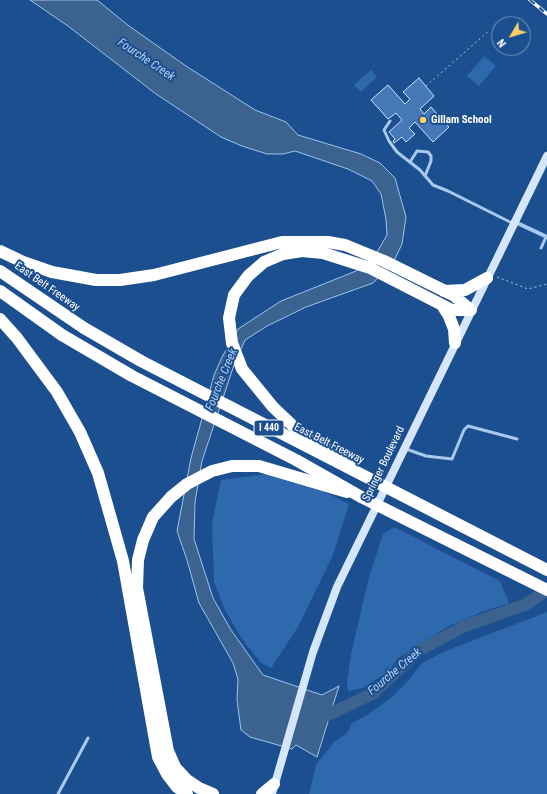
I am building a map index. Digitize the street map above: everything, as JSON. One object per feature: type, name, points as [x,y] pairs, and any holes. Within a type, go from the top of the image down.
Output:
[{"type":"highway","points":[[0,251],[23,262],[52,272],[96,280],[120,280],[154,275],[268,245],[297,241],[320,241],[345,245],[369,254],[452,295],[471,310]]},
{"type":"highway","points":[[373,481],[325,446],[293,426],[273,407],[242,369],[232,343],[229,318],[234,295],[248,276],[264,262],[283,254],[302,251],[323,253],[348,260],[370,268],[452,310],[471,310]]},
{"type":"highway","name":"East Belt Freeway","points":[[0,271],[53,309],[109,343],[547,570]]},
{"type":"highway","points":[[444,291],[465,290],[488,276]]},
{"type":"highway","name":"I 440","points":[[0,291],[62,335],[97,356],[363,498],[547,590]]},
{"type":"highway","points":[[442,305],[449,316],[454,329],[455,343]]},
{"type":"highway","points":[[0,319],[17,338],[56,392],[80,432],[98,473],[123,561],[158,757],[167,774],[184,787],[199,788],[213,794]]},
{"type":"highway","points":[[184,787],[168,751],[137,588],[138,560],[143,540],[153,517],[170,497],[187,484],[212,471],[232,466],[259,466],[304,478],[363,498]]},
{"type":"highway","points":[[262,794],[274,784]]},
{"type":"main road","name":"Springer Boulevard","points":[[274,784],[313,652],[337,587],[547,156]]},
{"type":"street","points":[[514,223],[546,237]]},
{"type":"lane","points":[[390,121],[384,130],[389,141],[397,152],[410,162],[433,185],[514,223]]},
{"type":"lane","points":[[410,162],[417,151],[428,152],[431,156],[431,161],[425,176]]},
{"type":"lane","points":[[541,248],[546,237]]},
{"type":"lane","points":[[404,448],[426,456],[452,459],[464,430],[468,426],[517,439]]},
{"type":"lane","points":[[58,794],[88,738]]},
{"type":"path","points":[[426,86],[490,30]]},
{"type":"path","points":[[488,276],[528,289],[547,284]]},
{"type":"shaded area","points":[[484,56],[496,66],[479,86],[467,76]]},
{"type":"shaded area","points":[[371,70],[377,77],[361,92],[354,85]]},
{"type":"shaded area","points":[[273,473],[313,486],[349,504],[333,555],[298,627],[271,668],[260,662],[242,639],[225,610],[214,582],[212,524],[221,480]]},
{"type":"shaded area","points":[[394,527],[500,581],[509,603],[482,612],[449,626],[398,658],[389,671],[363,688],[348,691],[347,683],[351,654],[369,577],[383,534]]},
{"type":"shaded area","points":[[547,612],[547,794],[309,794],[316,765],[333,743],[347,733],[352,723],[367,715],[391,698],[407,682],[421,664],[443,652]]},
{"type":"water","points":[[30,0],[97,0],[129,26],[186,66],[255,110],[286,122],[298,135],[361,154],[380,163],[395,178],[406,217],[402,244],[394,261],[373,283],[306,307],[267,326],[245,340],[233,368],[202,461],[195,502],[194,539],[213,598],[231,630],[263,675],[322,695],[339,686],[317,757],[296,745],[292,749],[250,737],[241,730],[237,700],[238,679],[233,663],[199,603],[177,531],[191,458],[214,375],[222,357],[238,329],[281,301],[356,271],[376,254],[387,235],[386,219],[381,194],[372,181],[348,169],[295,151],[283,154],[267,154],[221,137],[156,94],[68,26]]},
{"type":"building","points":[[419,78],[434,96],[420,109],[424,114],[431,107],[449,127],[433,142],[415,122],[409,128],[415,134],[406,142],[402,137],[394,143],[393,141],[395,139],[389,132],[402,120],[396,113],[388,119],[371,100],[388,85],[405,104],[410,99],[403,92]]},
{"type":"waterway","name":"Fourche Creek","points":[[316,718],[319,719],[374,693],[418,651],[465,626],[527,604],[547,590]]},
{"type":"railway","points":[[530,0],[547,14]]},
{"type":"place","name":"Gillam School","points":[[423,120]]}]
